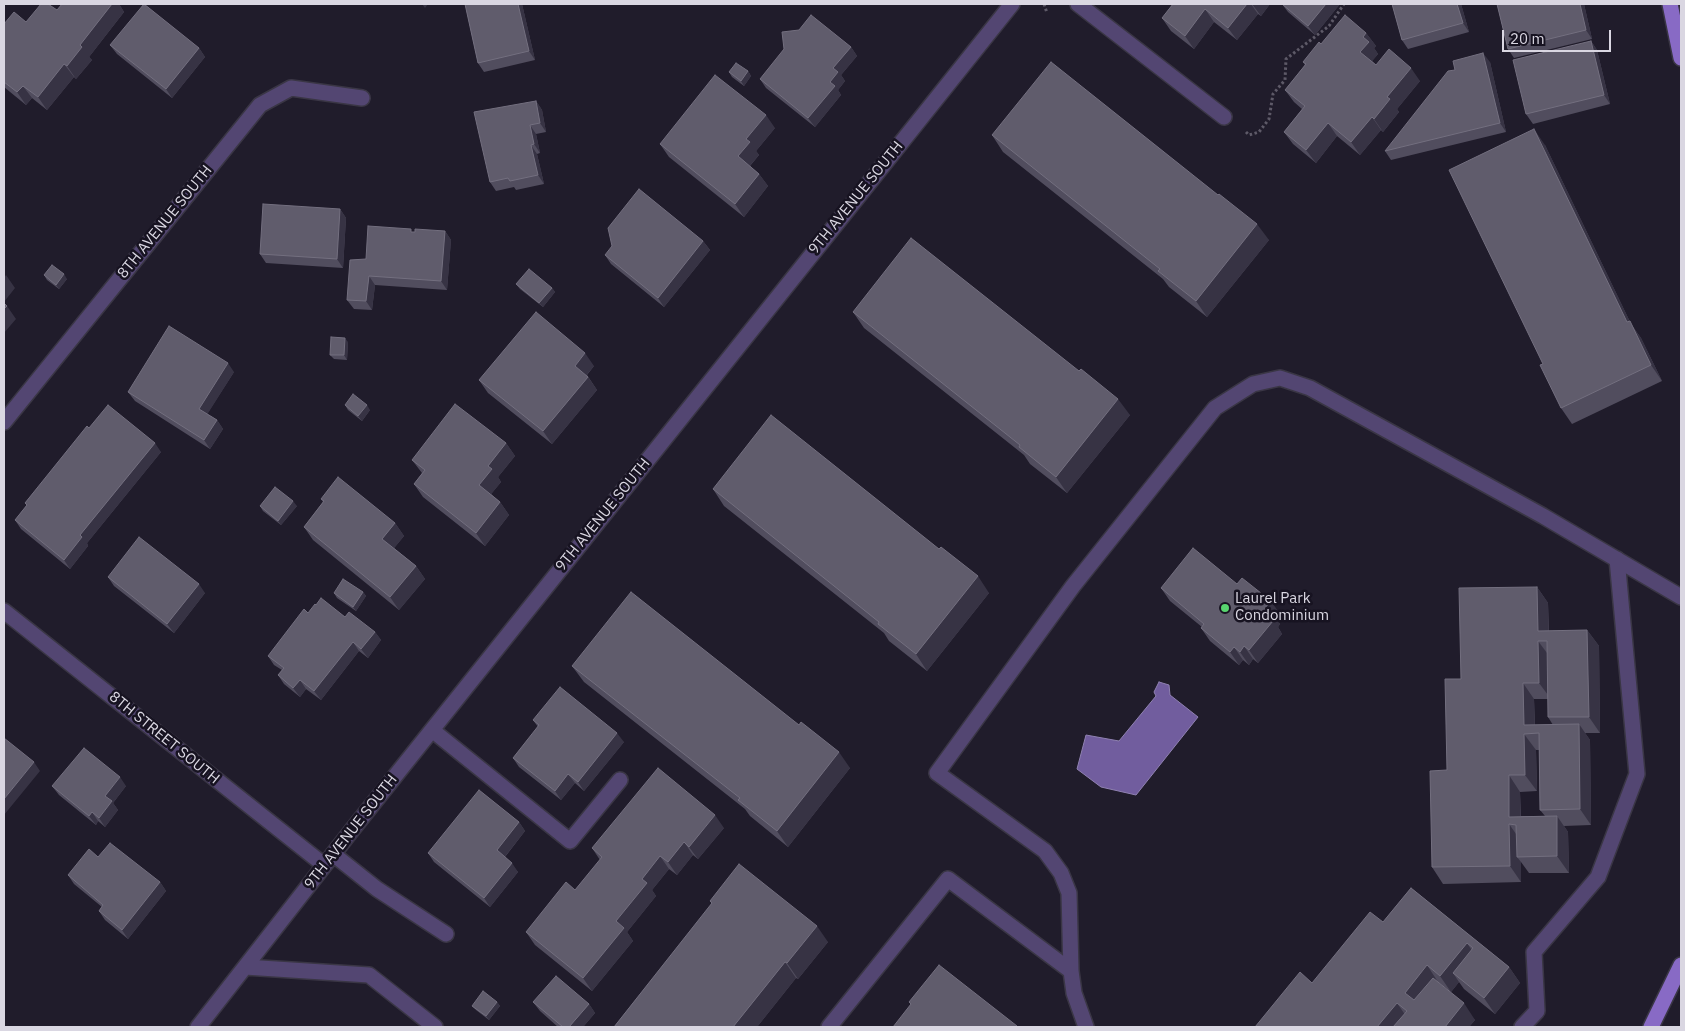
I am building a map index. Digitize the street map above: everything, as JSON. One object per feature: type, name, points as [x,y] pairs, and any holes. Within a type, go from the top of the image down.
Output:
[{"type":"main road","points":[[1670,4],[1678,24],[1681,58]]},
{"type":"main road","points":[[1651,1027],[1681,965]]},
{"type":"street","name":"9TH AVENUE SOUTH","points":[[198,1027],[329,859],[1012,4]]},
{"type":"street","points":[[1078,4],[1224,118]]},
{"type":"street","name":"8TH AVENUE SOUTH","points":[[4,422],[260,105],[291,88],[362,98]]},
{"type":"street","points":[[1086,1027],[1074,993],[1071,971],[1070,893],[1061,873],[1045,850],[937,773],[1073,586],[1215,408],[1254,384],[1280,378],[1310,388],[1543,516],[1681,597]]},
{"type":"street","points":[[1522,1027],[1537,1011],[1534,952],[1598,877],[1637,774],[1617,559]]},
{"type":"street","name":"8TH STREET SOUTH","points":[[4,610],[329,859],[446,934]]},
{"type":"street","points":[[432,730],[570,841],[620,780]]},
{"type":"street","points":[[829,1027],[948,879],[1071,971]]},
{"type":"street","points":[[245,967],[369,975],[435,1027]]},
{"type":"path","points":[[1044,4],[1047,13]]},
{"type":"path","points":[[1224,118],[1249,134],[1259,132],[1269,119],[1273,94],[1285,80],[1286,59],[1329,26],[1344,4]]},
{"type":"shaded area","points":[[1159,682],[1169,685],[1170,695],[1198,717],[1136,795],[1101,787],[1077,769],[1086,735],[1119,741],[1156,696],[1154,692]]},
{"type":"building","points":[[41,4],[48,4],[57,10],[62,4],[112,4],[80,45],[82,47],[67,66],[64,64],[38,97],[23,86],[17,92],[4,82],[4,24],[14,12],[26,22]]},
{"type":"building","points":[[144,4],[199,48],[166,89],[110,45]]},
{"type":"building","points":[[465,4],[518,4],[529,51],[478,63]]},
{"type":"building","points":[[1173,4],[1247,4],[1228,28],[1205,9],[1185,36],[1162,18]]},
{"type":"building","points":[[1282,4],[1326,4],[1308,26]]},
{"type":"building","points":[[1392,4],[1457,4],[1463,23],[1402,40]]},
{"type":"building","points":[[1497,4],[1580,4],[1586,30],[1508,49]]},
{"type":"building","points":[[811,15],[851,47],[833,68],[838,72],[830,82],[835,86],[808,118],[760,79],[784,49],[782,32],[799,30]]},
{"type":"building","points":[[1345,15],[1366,33],[1363,37],[1369,42],[1360,52],[1376,65],[1389,49],[1411,68],[1387,97],[1390,99],[1374,119],[1372,117],[1351,142],[1328,123],[1306,150],[1284,132],[1305,106],[1285,90],[1306,64],[1303,62],[1319,42],[1321,44]]},
{"type":"building","points":[[1591,41],[1604,95],[1526,114],[1513,60]]},
{"type":"building","points":[[1483,53],[1500,123],[1385,151],[1448,71],[1455,70],[1453,61]]},
{"type":"building","points":[[1051,62],[1257,224],[1196,301],[1158,271],[1160,269],[992,135]]},
{"type":"building","points":[[736,63],[748,71],[741,81],[729,72]]},
{"type":"building","points":[[715,75],[766,115],[746,139],[750,142],[738,156],[759,174],[735,204],[660,144]]},
{"type":"building","points":[[536,101],[540,123],[530,125],[534,144],[531,145],[538,175],[510,181],[508,178],[490,182],[474,112]]},
{"type":"building","points":[[1534,129],[1627,322],[1630,321],[1651,365],[1561,408],[1540,365],[1543,364],[1449,170]]},
{"type":"building","points":[[639,189],[703,241],[658,298],[605,255],[612,246],[608,228]]},
{"type":"building","points":[[263,204],[340,209],[337,259],[260,254]]},
{"type":"building","points":[[368,226],[411,229],[411,232],[415,232],[415,229],[445,231],[441,281],[369,276],[366,301],[347,300],[350,260],[366,259]]},
{"type":"building","points":[[911,238],[1079,371],[1081,369],[1118,399],[1056,477],[1019,447],[1020,445],[853,312]]},
{"type":"building","points":[[52,265],[64,274],[56,285],[44,275]]},
{"type":"building","points":[[529,269],[552,288],[539,303],[516,284]]},
{"type":"building","points":[[536,312],[585,353],[575,366],[588,377],[543,431],[479,380]]},
{"type":"building","points":[[169,326],[228,363],[199,409],[217,420],[204,440],[128,392]]},
{"type":"building","points":[[331,337],[345,338],[344,355],[330,355]]},
{"type":"building","points":[[353,394],[367,405],[358,416],[345,405]]},
{"type":"building","points":[[455,404],[506,443],[488,466],[492,469],[479,485],[500,502],[476,533],[414,484],[425,470],[412,460]]},
{"type":"building","points":[[108,405],[155,443],[80,535],[82,537],[64,560],[15,520],[27,505],[25,503],[87,426],[89,428]]},
{"type":"building","points":[[771,415],[939,549],[941,547],[978,576],[916,654],[713,489]]},
{"type":"building","points":[[338,477],[395,523],[382,539],[416,566],[390,597],[304,527],[324,501],[321,499]]},
{"type":"building","points":[[275,487],[293,501],[278,521],[260,506]]},
{"type":"building","points":[[139,537],[199,584],[167,624],[108,577]]},
{"type":"building","name":"Laurel Park Condominium","points":[[1193,548],[1237,584],[1242,578],[1271,601],[1266,607],[1271,611],[1267,616],[1273,621],[1249,650],[1244,646],[1240,652],[1234,647],[1230,652],[1201,628],[1204,624],[1161,588]]},
{"type":"building","points":[[343,579],[363,592],[353,607],[334,593]]},
{"type":"building","points":[[1537,587],[1538,631],[1587,630],[1589,717],[1548,717],[1547,641],[1538,641],[1539,683],[1523,683],[1524,725],[1579,724],[1580,809],[1540,810],[1539,733],[1524,734],[1525,775],[1509,775],[1509,817],[1557,816],[1557,856],[1517,857],[1516,825],[1509,824],[1510,866],[1432,867],[1430,771],[1447,770],[1445,679],[1461,679],[1459,588]]},
{"type":"building","points":[[631,592],[799,725],[801,722],[839,752],[777,831],[738,800],[740,798],[572,666]]},
{"type":"building","points":[[321,598],[345,617],[349,612],[375,632],[361,649],[353,642],[314,691],[300,680],[293,688],[278,675],[284,668],[268,656],[304,609],[308,613]]},
{"type":"building","points":[[560,687],[617,733],[578,782],[568,774],[555,791],[513,758],[539,725],[533,720]]},
{"type":"building","points":[[4,738],[34,762],[4,799]]},
{"type":"building","points":[[84,748],[120,777],[105,796],[112,801],[99,818],[92,812],[89,816],[52,786]]},
{"type":"building","points":[[658,768],[715,815],[689,847],[684,842],[668,862],[660,856],[642,879],[647,883],[616,921],[624,928],[583,978],[526,932],[566,882],[575,890],[602,857],[592,848]]},
{"type":"building","points":[[479,790],[519,822],[497,850],[512,863],[484,898],[428,853]]},
{"type":"building","points":[[110,843],[160,882],[122,930],[99,911],[103,905],[68,875],[89,849],[98,857]]},
{"type":"building","points":[[739,864],[817,926],[787,963],[785,962],[733,1027],[614,1027],[712,903],[710,901]]},
{"type":"building","points":[[1411,888],[1509,967],[1484,998],[1453,973],[1473,948],[1467,943],[1440,976],[1427,965],[1405,993],[1414,1000],[1433,978],[1464,1003],[1445,1027],[1393,1027],[1407,1011],[1397,1003],[1377,1027],[1255,1027],[1300,972],[1312,983],[1370,912],[1383,922]]},
{"type":"building","points":[[939,965],[1017,1026],[893,1027],[911,1004],[909,1002]]},
{"type":"building","points":[[556,976],[589,1004],[569,1027],[563,1027],[533,1002]]},
{"type":"building","points":[[483,991],[497,1002],[486,1016],[472,1006]]},
{"type":"place","name":"Laurel Park Condominium","points":[[1225,608]]}]
